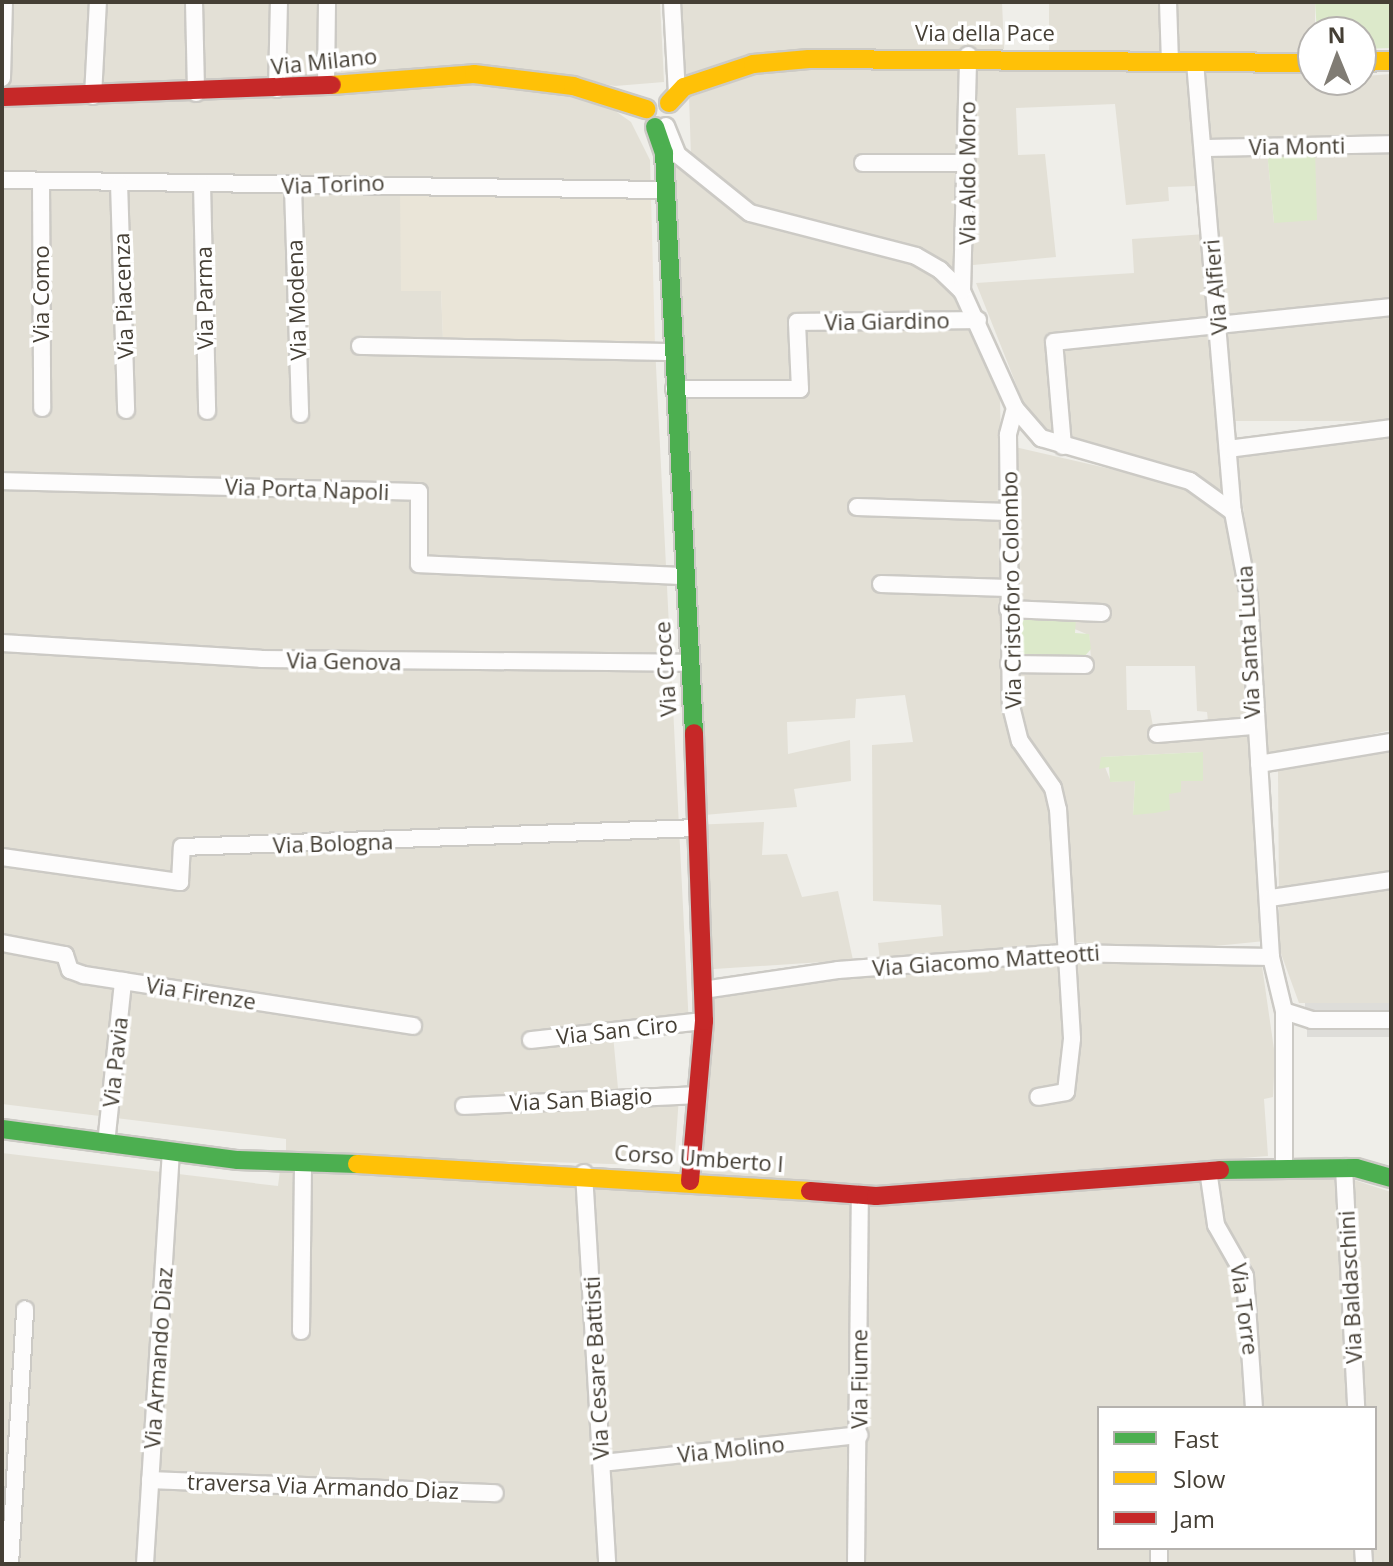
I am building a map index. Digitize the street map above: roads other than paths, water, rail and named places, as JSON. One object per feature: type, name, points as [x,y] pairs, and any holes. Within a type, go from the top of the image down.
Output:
[{"type":"street","points":[[2,78],[4,2]]},
{"type":"street","points":[[93,96],[98,2]]},
{"type":"street","points":[[194,2],[196,93]]},
{"type":"street","points":[[277,89],[279,2]]},
{"type":"street","points":[[326,85],[327,2]]},
{"type":"street","points":[[663,2],[672,2],[673,118],[660,127],[678,155],[737,206],[916,256],[962,291],[978,320],[1015,408],[1041,438],[1190,481],[1233,512]]},
{"type":"street","points":[[1168,2],[1170,62]]},
{"type":"street","name":"Via della Pace","points":[[646,109],[656,100],[673,98],[753,64],[968,55],[1297,63]]},
{"type":"street","name":"Via Aldo Moro","points":[[962,291],[968,55]]},
{"type":"street","name":"Via Alfieri","points":[[1195,62],[1233,512]]},
{"type":"street","name":"Via Milano","points":[[2,97],[196,93],[474,74],[535,78],[646,109]]},
{"type":"street","name":"Via Croce","points":[[646,109],[660,127],[664,153],[686,663],[698,828],[704,1021],[690,1181]]},
{"type":"street","name":"Via Monti","points":[[1203,148],[1391,144]]},
{"type":"street","points":[[863,163],[967,163]]},
{"type":"street","name":"Via Torino","points":[[2,180],[293,187],[397,182],[664,190]]},
{"type":"street","name":"Via Como","points":[[41,181],[42,408]]},
{"type":"street","name":"Via Piacenza","points":[[119,183],[126,410]]},
{"type":"street","name":"Via Parma","points":[[202,184],[207,411]]},
{"type":"street","name":"Via Modena","points":[[293,187],[300,414]]},
{"type":"street","points":[[1063,446],[1054,342],[1391,307]]},
{"type":"street","name":"Via Giardino","points":[[674,389],[800,389],[797,322],[978,320]]},
{"type":"street","points":[[360,346],[672,352]]},
{"type":"street","name":"Via Cristoforo Colombo","points":[[1015,408],[1008,512],[1009,664],[1020,741],[1053,788],[1058,809],[1066,953],[1070,1075],[1066,1092],[1038,1097]]},
{"type":"street","points":[[1228,449],[1391,428]]},
{"type":"street","name":"Via Porta Napoli","points":[[2,481],[419,492],[419,564],[684,576]]},
{"type":"street","points":[[857,507],[1008,512]]},
{"type":"street","name":"Via Santa Lucia","points":[[1233,512],[1249,597],[1253,726],[1271,898],[1271,957],[1284,1011],[1284,1165]]},
{"type":"street","points":[[881,584],[1008,588]]},
{"type":"street","points":[[1008,609],[1102,613]]},
{"type":"street","name":"Via Genova","points":[[2,643],[261,659],[686,663]]},
{"type":"street","points":[[1009,664],[1085,665]]},
{"type":"street","points":[[1157,734],[1253,726]]},
{"type":"street","points":[[1259,764],[1391,742]]},
{"type":"street","name":"Via Bologna","points":[[2,857],[180,882],[182,847],[698,828]]},
{"type":"street","points":[[1271,898],[1391,880]]},
{"type":"street","name":"Via Firenze","points":[[2,943],[65,955],[70,970],[123,981],[413,1026]]},
{"type":"street","name":"Via Giacomo Matteotti","points":[[703,990],[838,970],[1066,953],[1271,957]]},
{"type":"street","name":"Via Pavia","points":[[106,1144],[123,981]]},
{"type":"street","points":[[1284,1011],[1312,1020],[1391,1020]]},
{"type":"street","name":"Via San Ciro","points":[[531,1040],[704,1021]]},
{"type":"street","name":"Via San Biagio","points":[[464,1106],[697,1095]]},
{"type":"street","name":"Corso Umberto I","points":[[2,1129],[171,1152],[303,1162],[584,1173],[860,1195],[1284,1165],[1344,1167],[1390,1175]]},
{"type":"street","name":"Via Armando Diaz","points":[[145,1564],[171,1152]]},
{"type":"street","points":[[301,1331],[303,1162]]},
{"type":"street","name":"Via Baldaschini","points":[[1344,1167],[1356,1406]]},
{"type":"street","name":"Via Torre","points":[[1208,1170],[1216,1225],[1245,1276],[1254,1406]]},
{"type":"street","name":"Via Cesare Battisti","points":[[584,1173],[607,1564]]},
{"type":"street","name":"Via Fiume","points":[[856,1564],[860,1195]]},
{"type":"street","points":[[10,1564],[25,1309]]},
{"type":"street","name":"Via Molino","points":[[602,1463],[859,1435]]},
{"type":"street","name":"traversa Via Armando Diaz","points":[[150,1480],[495,1493]]}]
